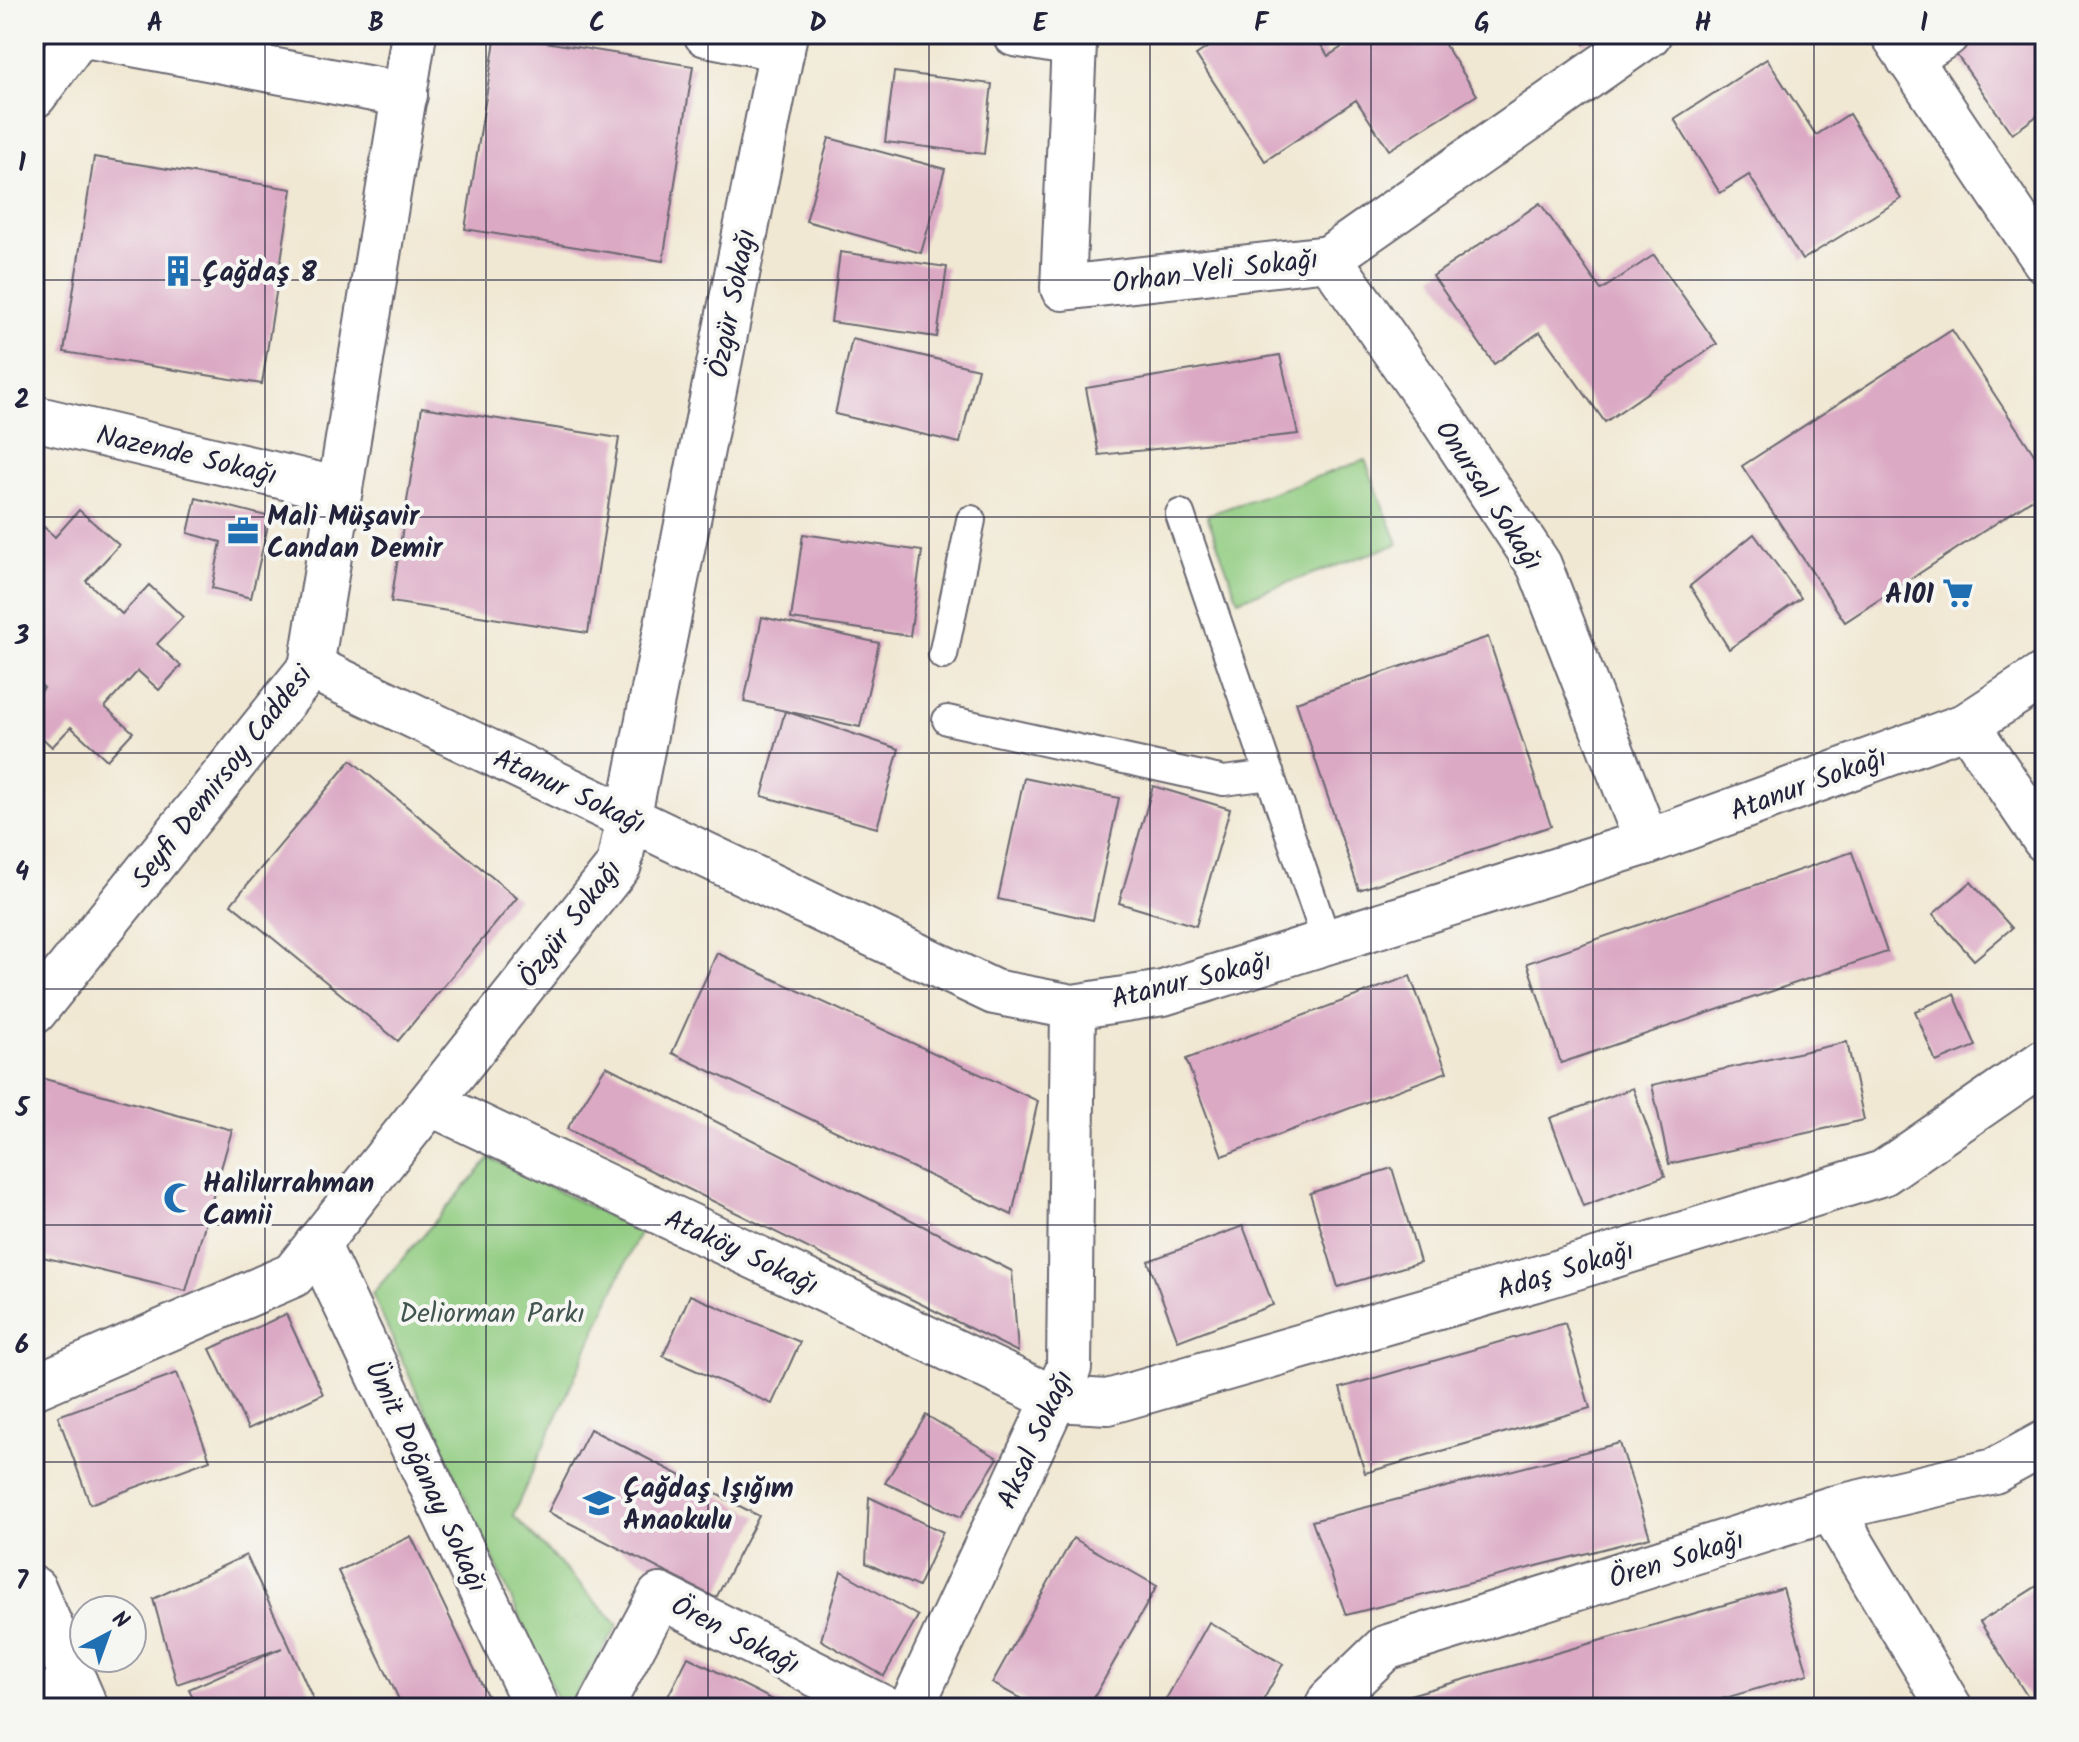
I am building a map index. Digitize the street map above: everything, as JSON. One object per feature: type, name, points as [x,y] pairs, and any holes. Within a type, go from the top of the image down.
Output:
[{"type":"street","points":[[34,96],[80,34],[405,95]]},
{"type":"street","name":"Seyfi Demirsoy Caddesi","points":[[34,1012],[311,667],[414,34]]},
{"type":"street","points":[[706,34],[783,42]]},
{"type":"street","name":"Orhan Veli Sokağı","points":[[1015,34],[1082,39],[1063,288],[1329,258],[1649,34]]},
{"type":"street","points":[[1947,34],[1901,47],[2045,261]]},
{"type":"street","name":"Özgür Sokağı","points":[[34,1387],[293,1275],[619,865],[783,42]]},
{"type":"street","name":"Onursal Sokağı","points":[[1329,258],[1445,423],[1539,565],[1647,842]]},
{"type":"street","name":"Nazende Sokağı","points":[[34,418],[340,490]]},
{"type":"street","name":"Atanur Sokağı","points":[[311,667],[994,992],[1073,1007],[1163,993],[1647,842],[1967,725],[2045,674]]},
{"type":"street","points":[[1967,725],[2045,840]]},
{"type":"street","name":"Aksal Sokağı","points":[[911,1708],[1069,1368],[1073,1007]]},
{"type":"street","name":"Adaş Sokağı","points":[[1055,1399],[1108,1402],[1553,1274],[1883,1173],[2045,1061]]},
{"type":"street","name":"Ataköy Sokağı","points":[[430,1103],[1055,1399]]},
{"type":"street","name":"Ümit Doğanay Sokağı","points":[[317,1244],[537,1708]]},
{"type":"street","name":"Ören Sokağı","points":[[1327,1708],[1330,1701],[1385,1648],[1831,1509],[1994,1471],[2045,1443]]},
{"type":"street","points":[[1831,1509],[1950,1708]]},
{"type":"street","points":[[34,1589],[81,1695],[34,1702]]},
{"type":"street","name":"Ören Sokağı","points":[[600,1708],[660,1596],[883,1708]]},
{"type":"lane","points":[[1180,514],[1327,942]]},
{"type":"lane","points":[[943,655],[971,520]]},
{"type":"lane","points":[[947,720],[1224,781],[1270,775]]},
{"type":"green space","points":[[1365,460],[1398,544],[1238,600],[1207,515]]},
{"type":"green space","name":"Deliorman Parkı","points":[[490,1158],[640,1231],[513,1515],[618,1625],[568,1708],[561,1708],[372,1294]]},
{"type":"building","points":[[496,34],[693,66],[663,261],[465,229]]},
{"type":"building","points":[[1228,34],[1314,34],[1328,56],[1362,34],[1438,34],[1477,95],[1389,150],[1356,100],[1265,161],[1196,55]]},
{"type":"building","points":[[1578,34],[1599,34],[1584,44]]},
{"type":"building","points":[[1979,34],[2045,34],[2045,110],[2012,134],[1954,51]]},
{"type":"building","points":[[1767,59],[1816,135],[1849,114],[1901,199],[1802,260],[1749,175],[1720,193],[1674,119]]},
{"type":"building","points":[[894,72],[992,84],[984,154],[885,142]]},
{"type":"building","points":[[829,138],[945,169],[921,253],[806,221]]},
{"type":"building","points":[[2045,150],[2045,170],[2036,156]]},
{"type":"building","name":"Çağdaş 8","points":[[94,157],[292,189],[262,384],[64,352]]},
{"type":"building","points":[[1540,203],[1601,290],[1654,255],[1717,344],[1605,422],[1540,332],[1494,364],[1433,276]]},
{"type":"building","points":[[840,252],[947,267],[937,337],[831,322]]},
{"type":"building","points":[[1952,330],[2045,471],[2045,491],[1845,622],[1742,466]]},
{"type":"building","points":[[852,339],[978,369],[960,443],[835,414]]},
{"type":"building","points":[[1280,355],[1298,434],[1099,455],[1086,388]]},
{"type":"building","points":[[422,407],[619,438],[588,633],[391,602]]},
{"type":"building","points":[[196,498],[270,517],[251,598],[212,588],[221,542],[188,533]]},
{"type":"building","points":[[79,510],[119,545],[86,581],[122,614],[149,585],[183,617],[157,644],[181,666],[159,690],[138,671],[105,707],[133,732],[107,760],[71,727],[52,747],[34,730],[34,699],[44,688],[34,678],[34,518],[55,537]]},
{"type":"building","points":[[803,534],[922,551],[910,636],[791,619]]},
{"type":"building","points":[[1754,534],[1801,598],[1729,649],[1690,586]]},
{"type":"building","points":[[762,617],[879,643],[860,727],[744,702]]},
{"type":"building","points":[[1488,637],[1551,826],[1359,890],[1296,702]]},
{"type":"building","points":[[785,711],[899,749],[877,828],[762,796]]},
{"type":"building","points":[[351,760],[517,898],[398,1041],[231,904]]},
{"type":"building","points":[[1024,778],[1119,798],[1093,920],[998,899]]},
{"type":"building","points":[[1153,786],[1230,809],[1196,926],[1119,903]]},
{"type":"building","points":[[1852,852],[1887,952],[1561,1063],[1527,963]]},
{"type":"building","points":[[1971,882],[2012,928],[1974,960],[1933,914]]},
{"type":"building","points":[[717,953],[1038,1101],[1012,1215],[672,1053]]},
{"type":"building","points":[[1410,976],[1447,1072],[1222,1156],[1186,1059]]},
{"type":"building","points":[[1954,994],[1976,1046],[1936,1062],[1915,1011]]},
{"type":"building","points":[[1847,1042],[1864,1120],[1669,1164],[1652,1085]]},
{"type":"building","points":[[606,1066],[1012,1271],[1018,1352],[567,1129]]},
{"type":"building","points":[[41,1078],[232,1130],[186,1291],[34,1255],[34,1105]]},
{"type":"building","points":[[1633,1088],[1665,1176],[1583,1206],[1550,1118]]},
{"type":"building","points":[[1392,1168],[1420,1262],[1338,1287],[1310,1193]]},
{"type":"building","points":[[1243,1226],[1273,1305],[1178,1341],[1148,1261]]},
{"type":"building","points":[[690,1295],[800,1342],[772,1404],[663,1356]]},
{"type":"building","points":[[286,1314],[323,1394],[248,1429],[210,1349]]},
{"type":"building","points":[[1565,1323],[1590,1408],[1365,1473],[1340,1388]]},
{"type":"building","points":[[177,1373],[210,1460],[90,1504],[58,1416]]},
{"type":"building","points":[[926,1415],[998,1458],[961,1517],[885,1483]]},
{"type":"building","points":[[590,1429],[759,1516],[716,1598],[548,1512]]},
{"type":"building","points":[[1620,1443],[1650,1537],[1346,1615],[1312,1521]]},
{"type":"building","points":[[869,1497],[943,1532],[918,1587],[866,1563]]},
{"type":"building","points":[[411,1536],[493,1708],[403,1708],[338,1571]]},
{"type":"building","points":[[1073,1538],[1157,1586],[1088,1708],[1038,1708],[992,1683]]},
{"type":"building","points":[[246,1555],[317,1708],[197,1708],[189,1689],[282,1648],[177,1684],[153,1599]]},
{"type":"building","points":[[841,1571],[918,1616],[884,1676],[821,1640]]},
{"type":"building","points":[[2045,1581],[2045,1689],[2029,1699],[1980,1622]]},
{"type":"building","points":[[1783,1588],[1808,1674],[1691,1708],[1414,1708],[1410,1695]]},
{"type":"building","points":[[1209,1622],[1283,1664],[1259,1708],[1161,1708]]},
{"type":"building","points":[[688,1657],[789,1708],[662,1708]]},
{"type":"place","name":"Çağdaş 8","points":[[178,271]]},
{"type":"place","name":"Mali Müşavir Candan Demir","points":[[243,531]]},
{"type":"place","name":"A101","points":[[1958,593]]},
{"type":"place","name":"Halilurrahman Camii","points":[[179,1198]]},
{"type":"place","name":"Çağdaş Işığım Anaokulu","points":[[599,1503]]}]
